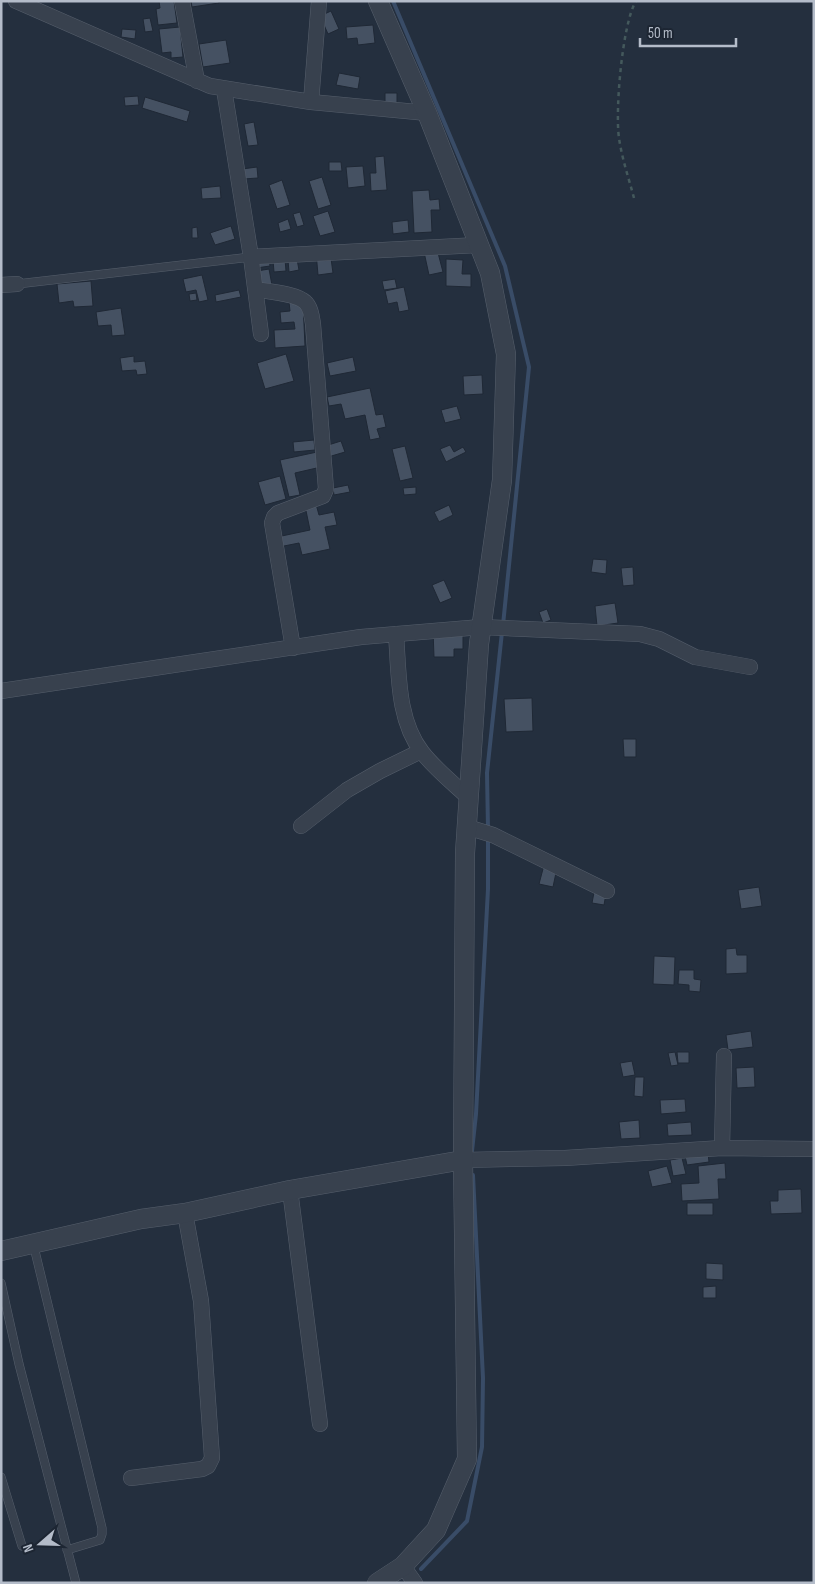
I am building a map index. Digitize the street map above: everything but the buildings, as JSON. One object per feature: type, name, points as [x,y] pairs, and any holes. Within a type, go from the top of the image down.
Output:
[{"type":"street","points":[[16,1],[210,86],[311,102],[426,113]]},
{"type":"street","points":[[182,1],[197,81]]},
{"type":"street","points":[[311,102],[319,1]]},
{"type":"street","points":[[377,1583],[403,1566],[436,1530],[467,1459],[463,1160],[465,853],[470,827],[469,798],[492,628],[502,480],[506,354],[490,273],[426,113],[378,1]]},
{"type":"street","points":[[224,89],[251,257],[261,334]]},
{"type":"street","points":[[251,257],[478,245]]},
{"type":"street","points":[[1,285],[17,284]]},
{"type":"street","points":[[255,289],[297,297],[306,302],[311,312],[313,324],[326,489],[323,496],[315,500],[278,512],[272,523],[293,648]]},
{"type":"street","points":[[1,692],[361,637],[492,628],[640,634],[659,639],[695,657],[750,667]]},
{"type":"street","points":[[396,634],[401,698],[411,733],[421,751],[469,798]]},
{"type":"street","points":[[301,826],[347,790],[421,751]]},
{"type":"street","points":[[470,827],[493,835],[607,891]]},
{"type":"street","points":[[722,1148],[724,1056]]},
{"type":"street","points":[[1,1251],[140,1219],[185,1213],[290,1190],[463,1160],[565,1158],[722,1148],[814,1149]]},
{"type":"street","points":[[290,1190],[320,1424]]},
{"type":"street","points":[[131,1478],[202,1469],[208,1466],[212,1458],[201,1301],[185,1213]]},
{"type":"street","points":[[403,1566],[415,1583]]},
{"type":"lane","points":[[17,284],[251,257]]},
{"type":"lane","points":[[33,1243],[102,1528],[100,1540],[67,1550]]},
{"type":"lane","points":[[1,1283],[19,1364],[76,1583]]},
{"type":"lane","points":[[1,1477],[22,1546]]},
{"type":"path","points":[[634,198],[619,138],[618,102],[626,33],[632,7],[636,1]]},
{"type":"waterway","points":[[393,1],[505,266],[529,367],[503,625]]},
{"type":"waterway","points":[[488,829],[487,773],[502,632]]},
{"type":"waterway","points":[[472,1151],[476,1114],[488,889],[488,838]]},
{"type":"waterway","points":[[421,1569],[467,1521],[482,1447],[483,1378],[473,1175]]}]
